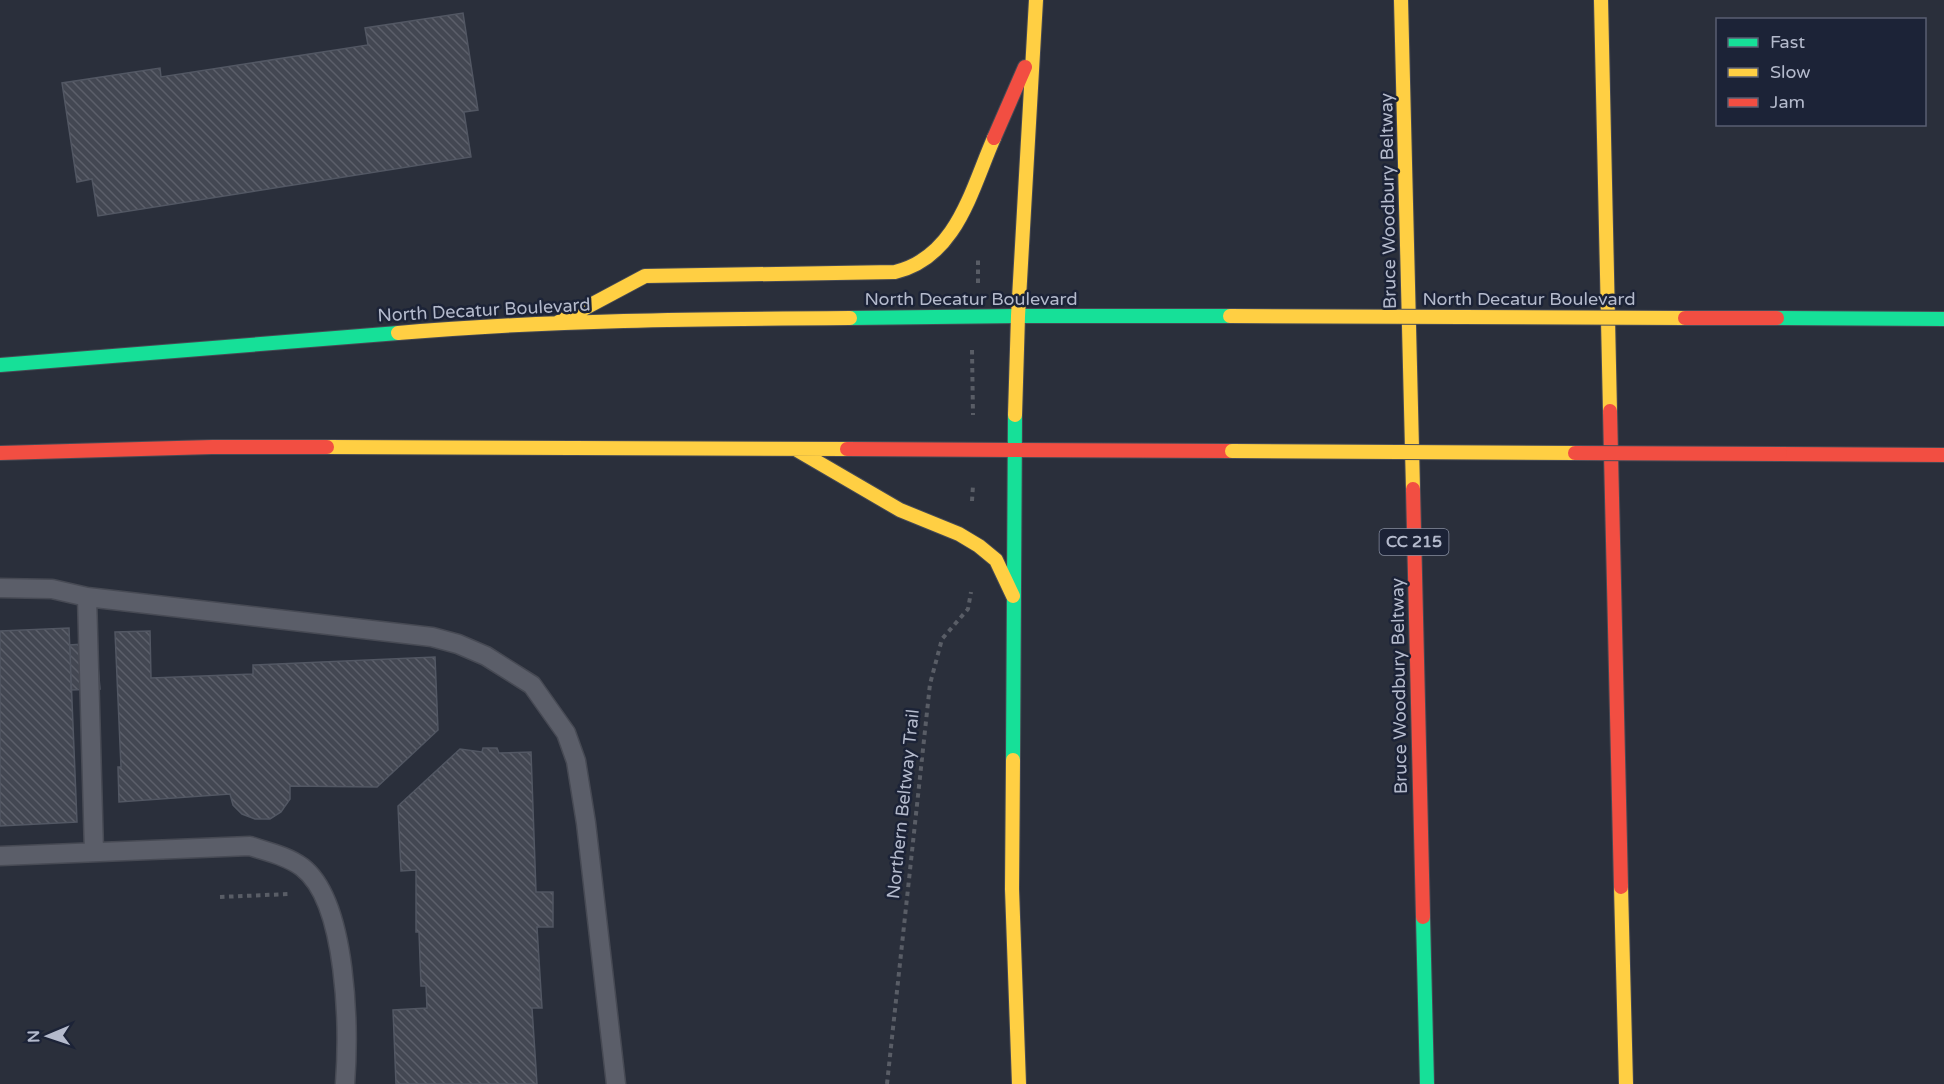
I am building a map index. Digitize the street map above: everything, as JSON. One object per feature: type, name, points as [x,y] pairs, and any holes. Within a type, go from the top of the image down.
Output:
[{"type":"main road","points":[[1019,1084],[1012,889],[1015,450],[1018,316],[1036,0]]},
{"type":"main road","name":"Bruce Woodbury Beltway","points":[[1401,0],[1427,1084]]},
{"type":"main road","points":[[1601,0],[1626,1084]]},
{"type":"main road","points":[[557,323],[645,276],[895,272],[914,268],[930,260],[941,250],[955,226],[1034,49]]},
{"type":"main road","name":"North Decatur Boulevard","points":[[0,365],[456,328],[557,323],[1018,316],[1944,319]]},
{"type":"main road","points":[[0,453],[212,447],[1944,455]]},
{"type":"main road","points":[[797,450],[900,510],[959,534],[979,546],[996,560],[1015,602]]},
{"type":"lane","points":[[0,588],[52,589],[87,597],[432,637],[486,656],[532,685],[566,733],[576,761],[587,835],[616,1084]]},
{"type":"lane","points":[[87,597],[94,852]]},
{"type":"lane","points":[[0,856],[250,846],[281,855],[303,868],[319,887],[330,909],[339,943],[344,1001],[345,1084]]},
{"type":"path","points":[[972,251],[978,254],[978,286]]},
{"type":"path","points":[[972,345],[973,386]]},
{"type":"path","name":"Northern Beltway Trail","points":[[887,1084],[930,684],[942,639],[968,609],[971,600],[968,580]]},
{"type":"building","points":[[463,13],[478,110],[464,112],[471,157],[98,216],[92,179],[77,182],[62,83],[160,68],[161,77],[368,45],[365,28]]},
{"type":"building","points":[[69,628],[77,822],[0,826],[0,631]]},
{"type":"building","points":[[150,631],[151,678],[253,674],[253,665],[435,657],[438,730],[377,787],[290,786],[290,799],[281,812],[270,819],[255,819],[242,814],[233,805],[230,794],[119,802],[118,767],[121,767],[115,632]]},
{"type":"building","points":[[96,643],[100,689],[71,690],[70,645]]},
{"type":"building","points":[[483,748],[497,748],[499,753],[531,752],[536,892],[553,892],[553,927],[537,927],[542,1008],[532,1008],[537,1084],[396,1084],[393,1010],[427,1008],[426,986],[421,986],[419,932],[416,932],[416,870],[401,871],[398,806],[460,749],[482,752]]},
{"type":"traffic: fast","points":[[850,318],[1018,316]]},
{"type":"traffic: fast","points":[[1018,316],[1230,316]]},
{"type":"traffic: fast","points":[[1777,318],[1944,319]]},
{"type":"traffic: fast","points":[[0,365],[398,333]]},
{"type":"traffic: fast","points":[[1013,760],[1015,415]]},
{"type":"traffic: fast","points":[[1423,917],[1427,1084]]},
{"type":"traffic: slow","points":[[1015,415],[1018,316],[1036,0]]},
{"type":"traffic: slow","points":[[1401,0],[1413,489]]},
{"type":"traffic: slow","points":[[1601,0],[1610,411]]},
{"type":"traffic: slow","points":[[557,323],[645,276],[895,272],[916,264],[948,237],[969,199],[994,138]]},
{"type":"traffic: slow","points":[[1230,316],[1685,318]]},
{"type":"traffic: slow","points":[[398,333],[567,323],[850,318]]},
{"type":"traffic: slow","points":[[327,447],[847,449]]},
{"type":"traffic: slow","points":[[797,450],[900,510],[959,534],[979,546],[996,560],[1013,596]]},
{"type":"traffic: slow","points":[[1232,451],[1575,453]]},
{"type":"traffic: slow","points":[[1013,760],[1012,889],[1019,1084]]},
{"type":"traffic: slow","points":[[1621,887],[1626,1084]]},
{"type":"traffic: jam","points":[[994,138],[1025,67]]},
{"type":"traffic: jam","points":[[1685,318],[1777,318]]},
{"type":"traffic: jam","points":[[1610,411],[1621,887]]},
{"type":"traffic: jam","points":[[0,453],[212,447],[327,447]]},
{"type":"traffic: jam","points":[[847,449],[1015,450]]},
{"type":"traffic: jam","points":[[1015,450],[1232,451]]},
{"type":"traffic: jam","points":[[1575,453],[1780,454]]},
{"type":"traffic: jam","points":[[1780,454],[1944,455]]},
{"type":"traffic: jam","points":[[1413,489],[1423,917]]}]
